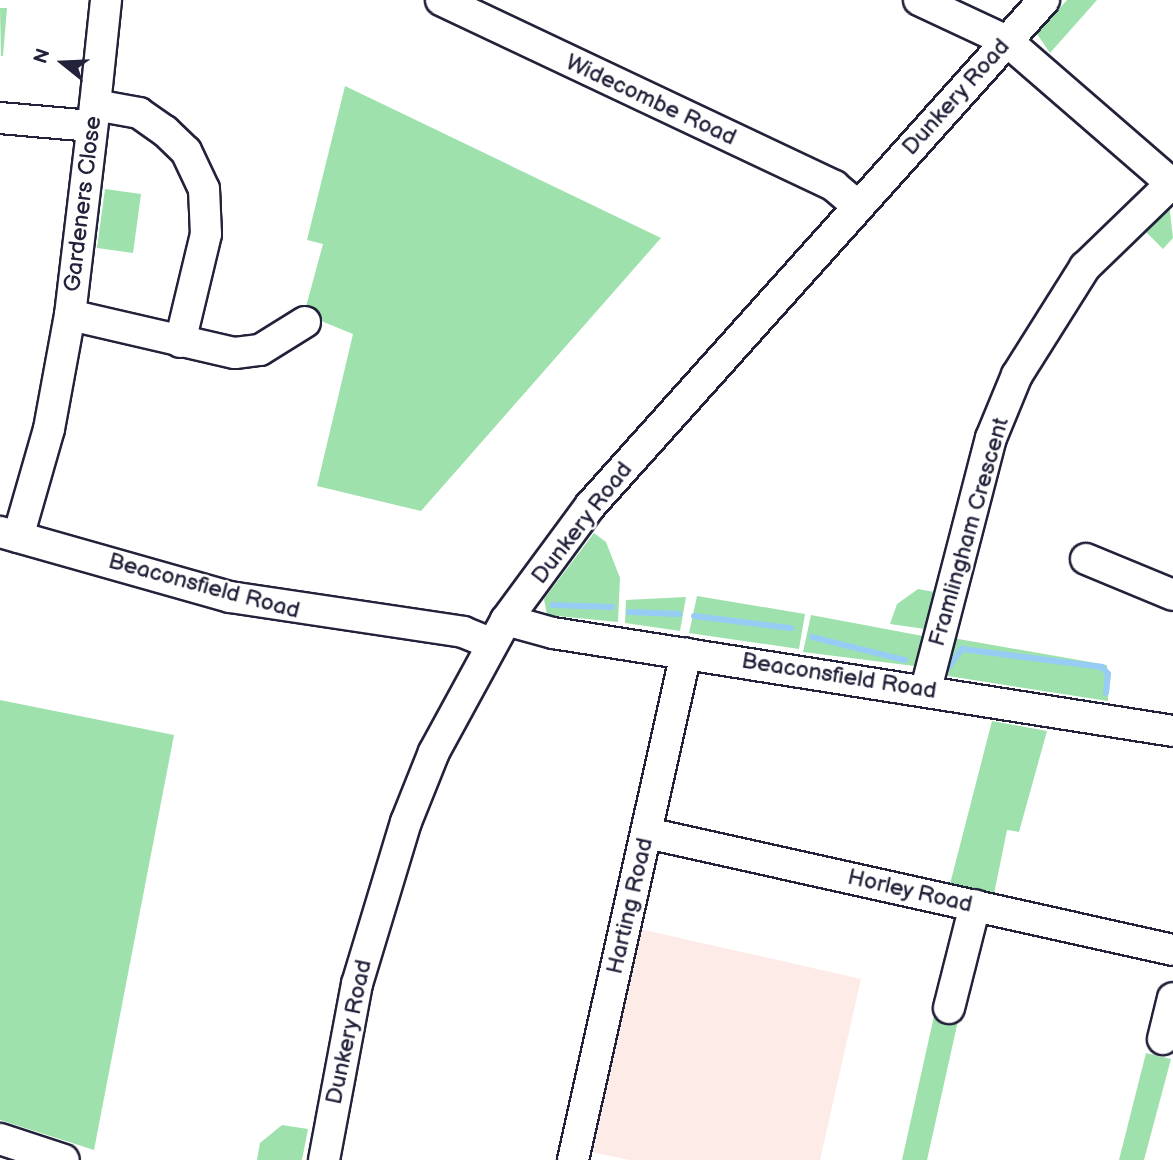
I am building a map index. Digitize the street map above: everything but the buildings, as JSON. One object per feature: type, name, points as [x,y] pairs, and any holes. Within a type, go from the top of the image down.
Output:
[{"type":"street","points":[[0,118],[93,115],[106,0]]},
{"type":"street","name":"Widecombe Road","points":[[441,0],[834,186],[858,205]]},
{"type":"street","points":[[919,0],[1007,41],[1172,183]]},
{"type":"street","name":"Dunkery Road","points":[[324,1160],[343,1045],[380,899],[434,752],[499,632],[590,506],[1044,0]]},
{"type":"street","name":"Gardeners Close","points":[[9,534],[49,429],[70,315],[93,115],[139,113],[166,131],[186,151],[204,189],[206,234],[180,342]]},
{"type":"street","name":"Framlingham Crescent","points":[[926,689],[991,438],[1017,374],[1086,267],[1172,183]]},
{"type":"street","name":"Gardeners Close","points":[[70,315],[235,353],[295,341]]},
{"type":"street","name":"Beaconsfield Road","points":[[9,534],[230,597],[463,632],[499,632],[686,653],[926,689],[1173,731]]},
{"type":"street","points":[[1086,559],[1173,595]]},
{"type":"street","name":"Harting Road","points":[[573,1160],[686,653]]},
{"type":"street","name":"Horley Road","points":[[647,833],[1173,950]]},
{"type":"street","points":[[949,1008],[975,905]]},
{"type":"street","points":[[1163,1040],[1173,998]]},
{"type":"street","points":[[0,1139],[64,1160]]},
{"type":"shaded area","points":[[640,929],[861,979],[820,1160],[630,1160],[591,1152]]},
{"type":"green space","points":[[1067,0],[1097,0],[1050,53],[1037,34]]},
{"type":"green space","points":[[0,8],[7,8],[3,56],[1,56]]},
{"type":"green space","points":[[345,86],[661,238],[421,511],[317,486],[353,334],[304,314],[323,244],[307,240]]},
{"type":"green space","points":[[105,189],[141,194],[133,253],[97,248]]},
{"type":"green space","points":[[1169,204],[1173,238],[1163,249],[1140,226]]},
{"type":"green space","points":[[594,533],[606,542],[620,578],[618,622],[547,615],[544,599]]},
{"type":"green space","points":[[918,589],[934,592],[925,629],[890,624],[897,604]]},
{"type":"green space","points":[[697,596],[805,614],[799,649],[689,633]]},
{"type":"green space","points":[[686,597],[680,631],[625,623],[626,600]]},
{"type":"green space","points":[[811,615],[923,636],[914,666],[803,652]]},
{"type":"green space","points":[[953,638],[1107,665],[1108,701],[948,676]]},
{"type":"green space","points":[[0,700],[174,735],[94,1150],[0,1120]]},
{"type":"green space","points":[[992,721],[1047,731],[1019,832],[1007,830],[994,894],[950,884]]},
{"type":"green space","points":[[936,1007],[960,1012],[927,1160],[902,1160]]},
{"type":"green space","points":[[1146,1053],[1171,1059],[1144,1160],[1119,1160]]},
{"type":"green space","points":[[282,1125],[308,1129],[302,1160],[257,1160],[260,1143]]},
{"type":"waterway","points":[[553,605],[612,607]]},
{"type":"waterway","points":[[629,612],[679,614]]},
{"type":"waterway","points":[[694,616],[791,628]]},
{"type":"waterway","points":[[812,637],[905,660]]},
{"type":"waterway","points":[[948,668],[962,649],[1102,667],[1108,674],[1106,693]]}]
